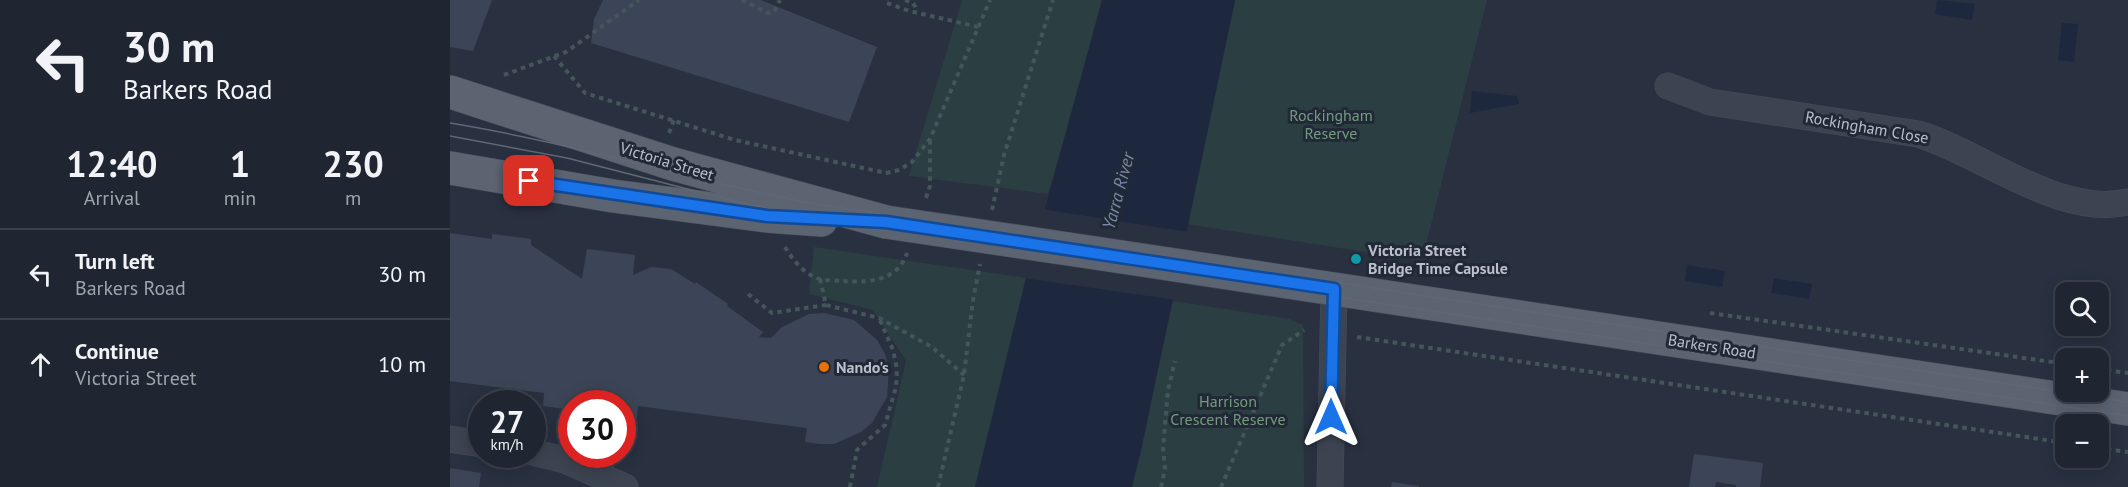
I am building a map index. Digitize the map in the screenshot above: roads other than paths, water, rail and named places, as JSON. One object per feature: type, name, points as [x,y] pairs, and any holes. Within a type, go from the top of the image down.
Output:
[{"type":"main road","name":"Victoria Street","points":[[455,101],[886,222]]},
{"type":"main road","name":"Victoria Street","points":[[450,168],[613,196],[767,216],[886,222],[1297,283]]},
{"type":"main road","name":"Barkers Road","points":[[1297,283],[2128,409]]},
{"type":"street","name":"Rockingham Close","points":[[1668,86],[1710,102],[1918,134],[1946,142],[2023,183],[2045,191],[2097,204],[2128,202]]},
{"type":"street","points":[[1330,487],[1334,289]]},
{"type":"street","points":[[450,439],[468,442]]},
{"type":"street","points":[[546,455],[565,460],[625,487]]},
{"type":"water","name":"Yarra River","points":[[1102,0],[1235,0],[1132,487],[975,487],[1026,278]]},
{"type":"water","points":[[1937,0],[1975,4],[1972,20],[1935,14]]},
{"type":"water","points":[[2062,23],[2078,24],[2074,62],[2058,60]]},
{"type":"water","points":[[1472,91],[1517,96],[1519,104],[1470,113]]},
{"type":"water","points":[[1687,265],[1725,271],[1722,287],[1685,281]]},
{"type":"water","points":[[1774,278],[1812,284],[1809,299],[1771,293]]},
{"type":"tram line","points":[[450,123],[496,131],[810,203],[2128,402]]},
{"type":"tram line","points":[[450,136],[567,158],[746,204],[833,221],[2128,416]]},
{"type":"place","name":"Victoria Street Bridge Time Capsule","points":[[1356,259]]},
{"type":"place","name":"Nando's","points":[[824,367]]},
{"type":"park label","name":"Rockingham Reserve","points":[[1331,124]]},
{"type":"park label","name":"Harrison Crescent Reserve","points":[[1228,410]]}]
